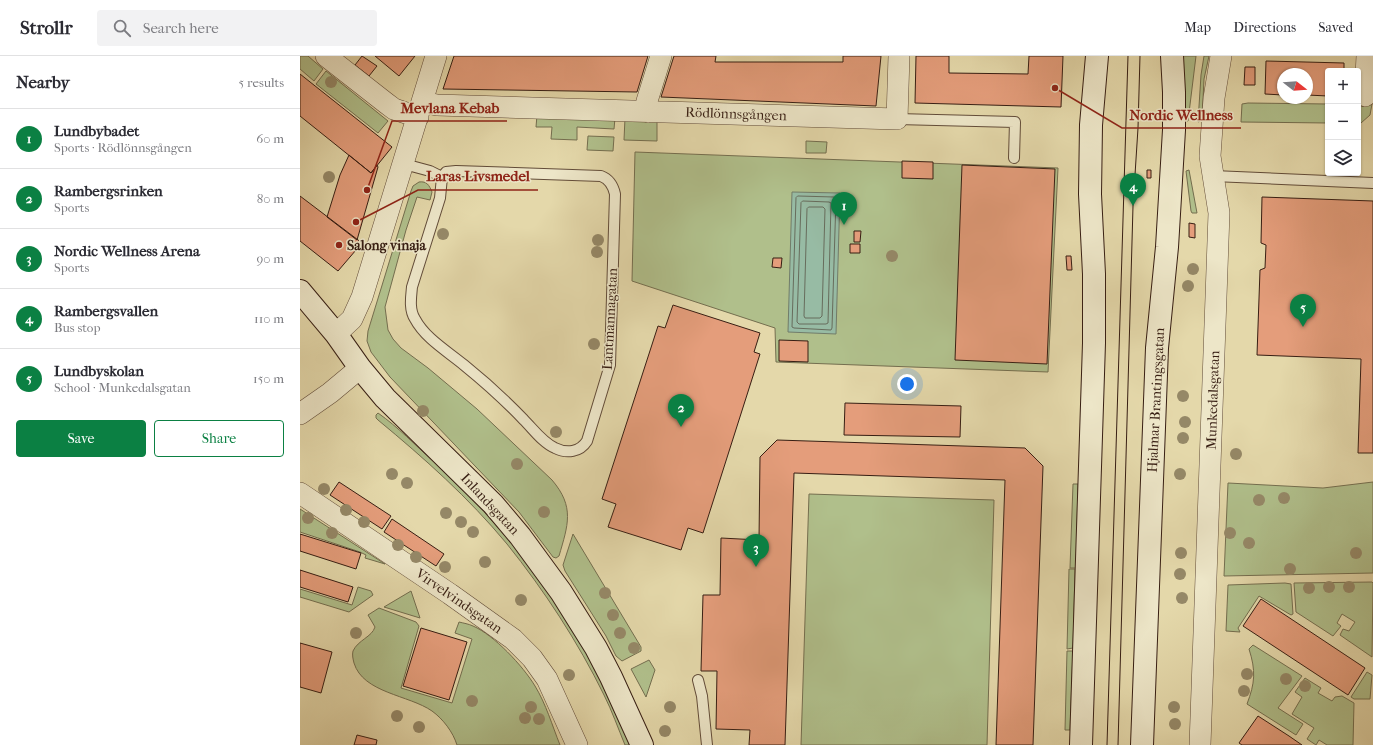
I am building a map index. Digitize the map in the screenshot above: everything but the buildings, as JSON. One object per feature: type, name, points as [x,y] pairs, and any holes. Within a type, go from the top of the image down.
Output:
[{"type":"main road","points":[[1081,745],[1094,343],[1094,274],[1090,194],[1091,125],[1097,56]]},
{"type":"main road","name":"Hjalmar Brantingsgatan","points":[[1142,745],[1157,348],[1167,247],[1174,130],[1172,56]]},
{"type":"main road","name":"Inlandsgatan","points":[[300,291],[336,334],[360,368],[385,398],[493,504],[520,536],[561,592],[593,642],[612,677],[642,745]]},
{"type":"street","name":"Rödlönnsgången","points":[[326,56],[386,103],[400,111],[421,105],[437,105],[898,119]]},
{"type":"street","points":[[336,334],[352,319],[362,297],[436,56]]},
{"type":"street","points":[[648,112],[647,101],[661,56]]},
{"type":"street","points":[[898,119],[899,56]]},
{"type":"street","name":"Munkedalsgatan","points":[[1200,745],[1219,213],[1210,156],[1214,98],[1221,56]]},
{"type":"street","points":[[1365,96],[1367,56]]},
{"type":"street","points":[[300,414],[330,393],[360,368]]},
{"type":"street","name":"Virvelvindsgatan","points":[[300,493],[514,639],[532,658],[547,679],[577,745]]},
{"type":"lane","name":"Rödlönnsgången","points":[[898,119],[1015,122],[1014,158]]},
{"type":"lane","points":[[404,164],[442,176]]},
{"type":"lane","name":"Lantmannagatan","points":[[456,171],[601,176],[606,178],[613,187],[615,194],[610,365],[587,441],[579,450],[572,452],[555,448],[548,444],[483,380],[419,327],[414,317],[411,298],[412,287],[440,198],[442,176],[446,172],[456,171]]},
{"type":"lane","points":[[1213,176],[1373,183]]},
{"type":"lane","points":[[698,680],[702,696],[706,745]]},
{"type":"shaded area","points":[[300,56],[308,56],[323,69],[314,81],[300,69]]},
{"type":"shaded area","points":[[1179,56],[1196,56],[1188,121],[1180,120]]},
{"type":"shaded area","points":[[1204,56],[1209,56],[1204,79],[1202,120],[1198,122],[1201,75]]},
{"type":"shaded area","points":[[326,71],[388,121],[378,133],[316,84]]},
{"type":"shaded area","points":[[1242,104],[1325,104],[1325,123],[1241,122]]},
{"type":"shaded area","points":[[1361,104],[1372,104],[1370,115],[1361,123]]},
{"type":"shaded area","points":[[537,115],[615,118],[614,129],[577,127],[577,140],[551,139],[552,127],[536,127]]},
{"type":"shaded area","points":[[625,118],[657,119],[657,141],[624,140]]},
{"type":"shaded area","points":[[588,136],[614,137],[613,151],[587,150]]},
{"type":"shaded area","points":[[806,141],[827,142],[826,153],[806,153]]},
{"type":"shaded area","points":[[635,152],[1058,168],[1048,372],[776,362],[775,328],[632,281]]},
{"type":"shaded area","points":[[1189,170],[1197,213],[1192,213],[1191,211],[1186,171]]},
{"type":"shaded area","points":[[419,182],[424,182],[427,184],[432,192],[430,200],[417,197],[406,230],[385,307],[388,330],[393,339],[401,348],[428,368],[477,409],[552,480],[564,499],[568,516],[565,535],[559,556],[556,558],[553,557],[519,512],[390,377],[371,352],[367,341],[368,331],[411,191],[413,186]]},
{"type":"shaded area","points":[[378,413],[406,436],[484,511],[530,566],[558,605],[579,639],[606,691],[630,745],[625,745],[604,695],[572,636],[521,562],[507,544],[462,495],[376,418]]},
{"type":"shaded area","points":[[1373,482],[1373,573],[1224,576],[1228,483],[1323,488]]},
{"type":"shaded area","points":[[1073,484],[1078,484],[1076,568],[1070,568]]},
{"type":"shaded area","points":[[809,494],[994,500],[987,745],[801,745]]},
{"type":"shaded area","points":[[300,509],[385,564],[365,558],[366,555],[360,552],[300,532]]},
{"type":"shaded area","points":[[573,534],[641,647],[641,651],[622,661],[616,656],[606,636],[565,571],[563,565]]},
{"type":"shaded area","points":[[1069,569],[1075,569],[1073,648],[1067,649]]},
{"type":"shaded area","points":[[1372,582],[1372,657],[1340,635],[1343,629],[1349,631],[1355,622],[1342,614],[1337,623],[1341,626],[1333,636],[1296,612],[1294,583]]},
{"type":"shaded area","points":[[1291,584],[1293,614],[1291,615],[1259,596],[1238,628],[1240,632],[1226,631],[1228,585]]},
{"type":"shaded area","points":[[358,587],[371,591],[373,595],[349,612],[300,597],[300,589],[352,605]]},
{"type":"shaded area","points":[[411,591],[420,618],[384,607]]},
{"type":"shaded area","points":[[379,608],[416,622],[419,626],[401,688],[452,703],[472,639],[455,633],[459,622],[470,625],[490,636],[516,661],[530,678],[549,715],[560,745],[457,745],[447,726],[432,711],[377,687],[367,681],[359,673],[354,663],[353,651],[355,647],[371,633],[375,627],[368,615]]},
{"type":"shaded area","points":[[1253,645],[1302,676],[1278,708],[1303,724],[1296,735],[1247,704],[1252,690],[1254,677],[1253,664],[1249,649]]},
{"type":"shaded area","points":[[1067,651],[1073,651],[1070,730],[1065,730]]},
{"type":"shaded area","points":[[649,660],[655,670],[646,697],[631,669]]},
{"type":"shaded area","points":[[1367,672],[1372,675],[1370,699],[1354,699],[1351,697]]},
{"type":"shaded area","points":[[1305,678],[1321,688],[1318,693],[1332,701],[1335,697],[1342,696],[1354,703],[1353,745],[1327,745],[1319,740],[1316,745],[1307,739],[1314,728],[1292,714],[1302,697],[1295,692]]},
{"type":"water","points":[[792,192],[840,193],[836,334],[788,332]]},
{"type":"tram line","points":[[1107,745],[1128,56]]},
{"type":"tram line","points":[[1118,745],[1133,206],[1138,128],[1140,56]]},
{"type":"place","name":"Nordic Wellness","points":[[1055,88]]},
{"type":"place","name":"Mevlana Kebab","points":[[367,190]]},
{"type":"place","name":"Rambergsvallen","points":[[1133,206]]},
{"type":"place","name":"Laras Livsmedel","points":[[356,222]]},
{"type":"place","name":"Lundbybadet","points":[[844,225]]},
{"type":"place","name":"Salong vinaja","points":[[339,245]]},
{"type":"place","name":"Lundbyskolan","points":[[1303,327]]},
{"type":"place","name":"Rambergsrinken","points":[[681,427]]},
{"type":"place","name":"Nordic Wellness Arena","points":[[756,567]]}]
